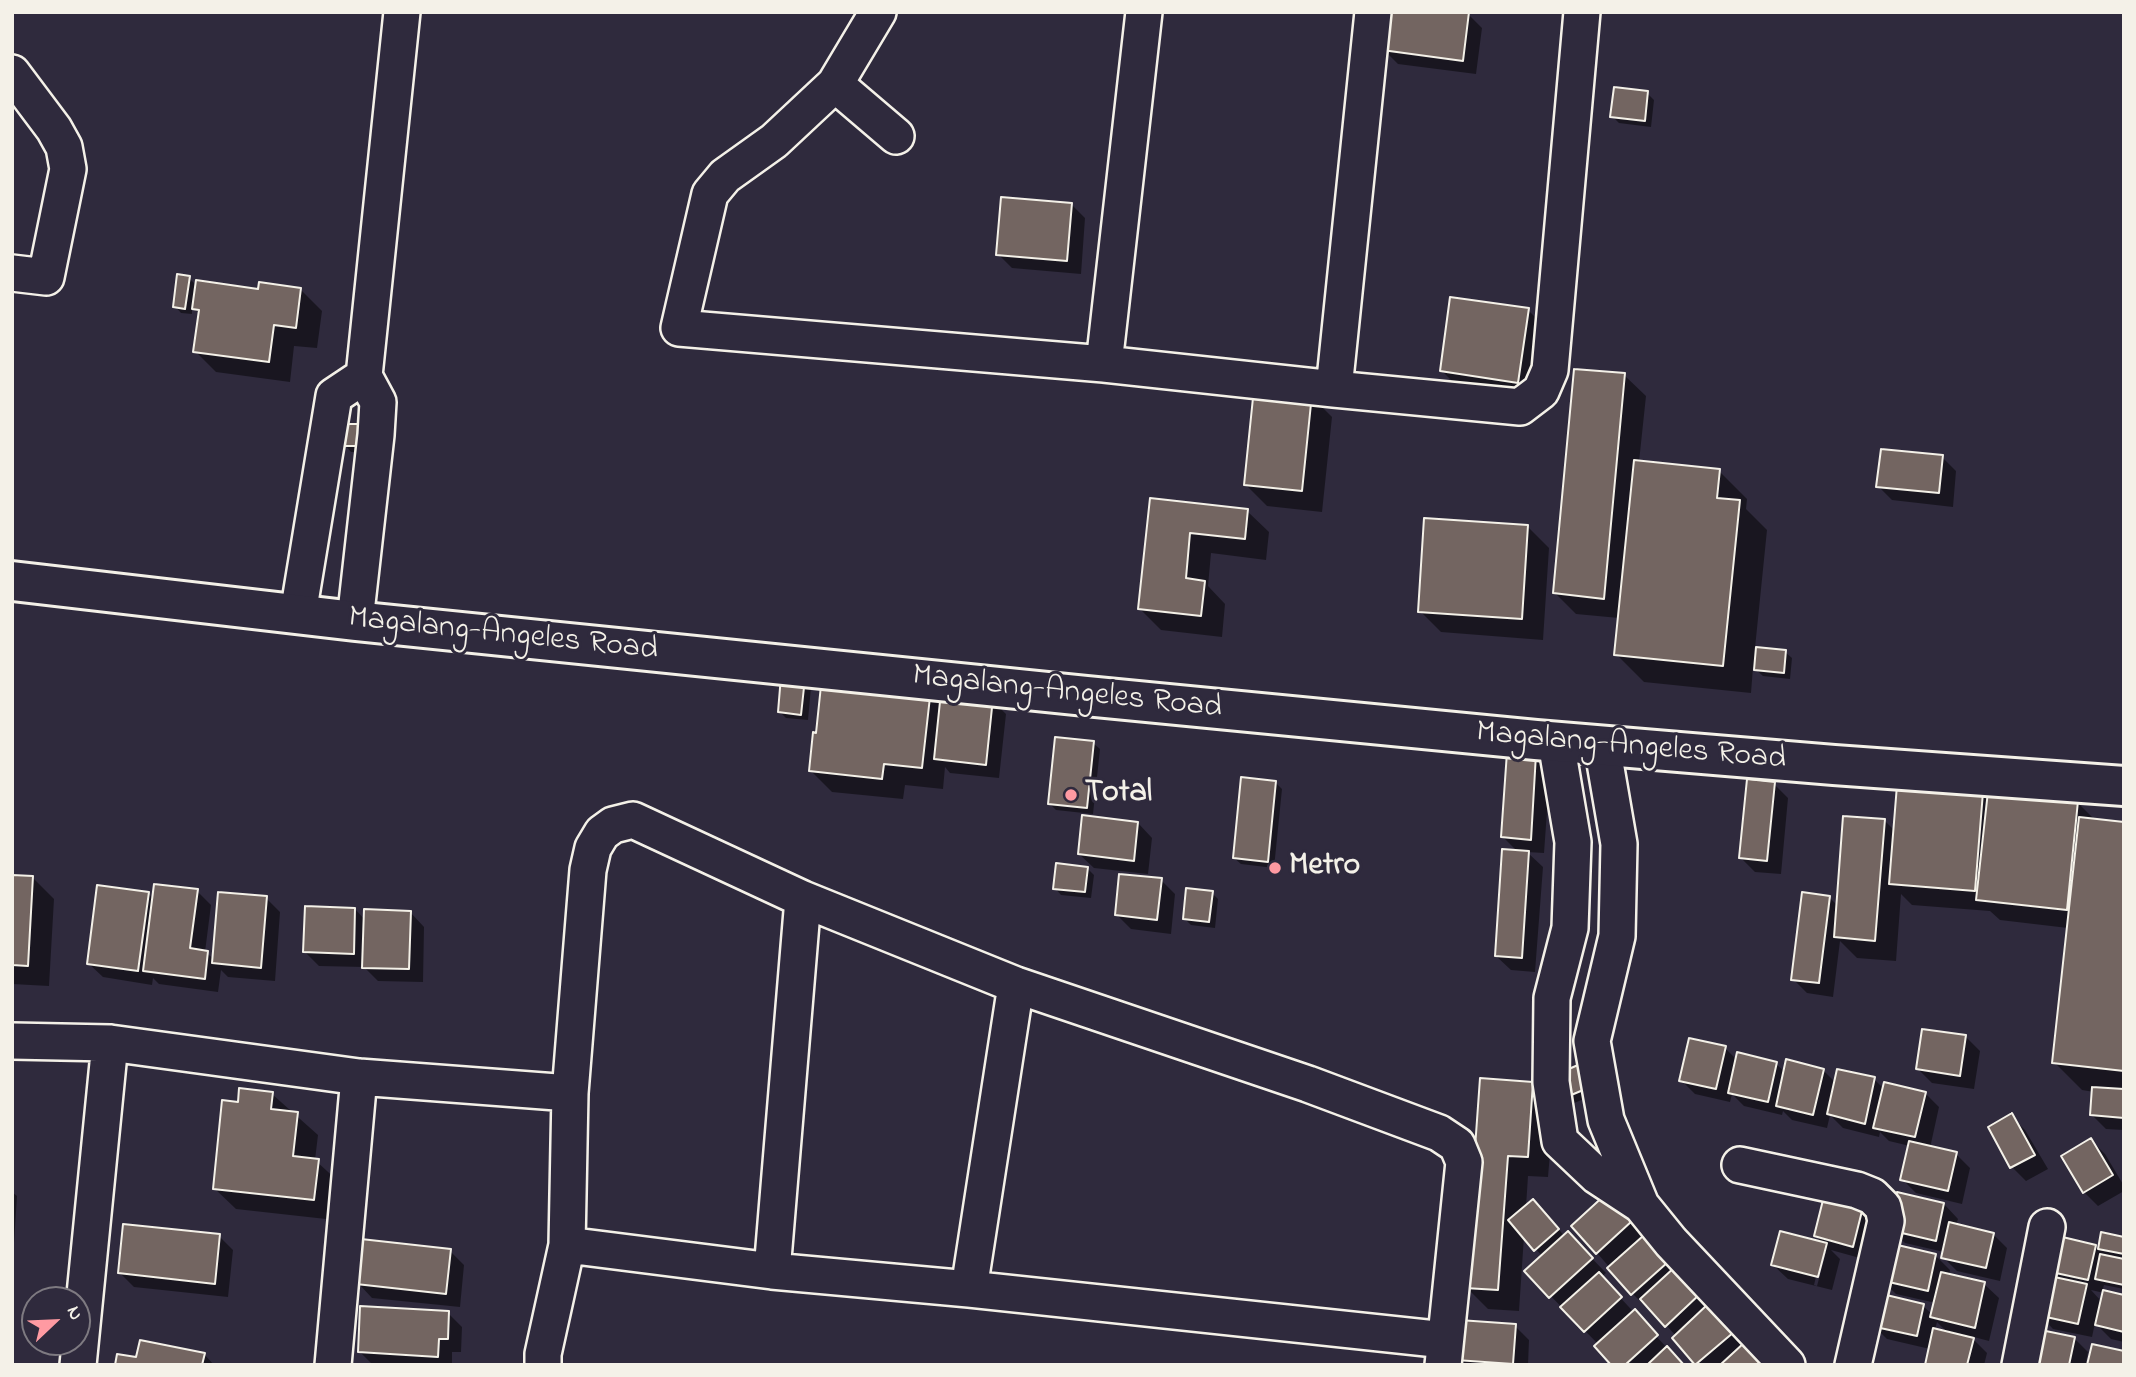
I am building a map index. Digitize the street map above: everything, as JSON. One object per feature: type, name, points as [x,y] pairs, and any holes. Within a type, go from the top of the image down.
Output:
[{"type":"main road","name":"Magalang-Angeles Road","points":[[12,582],[355,621],[1556,742],[2124,786]]},
{"type":"street","points":[[355,621],[378,402],[364,376],[402,12]]},
{"type":"street","points":[[878,12],[835,84],[774,141],[725,176],[710,194],[679,328],[1104,364],[1334,390],[1520,407],[1541,391],[1550,370],[1582,12]]},
{"type":"street","points":[[1104,364],[1144,12]]},
{"type":"street","points":[[1334,390],[1373,12]]},
{"type":"street","points":[[12,74],[54,129],[64,147],[68,169],[46,277],[12,273]]},
{"type":"street","points":[[835,84],[896,136]]},
{"type":"street","points":[[299,614],[334,396],[364,376]]},
{"type":"street","points":[[1556,742],[1573,842],[1570,928],[1552,998],[1551,1082],[1560,1140],[1597,1176],[1641,1205]]},
{"type":"street","points":[[1602,746],[1619,844],[1617,936],[1592,1041],[1606,1120],[1641,1205],[1671,1242],[1787,1365]]},
{"type":"street","points":[[543,1365],[543,1354],[567,1245],[570,1093],[588,870],[593,848],[602,832],[613,825],[633,820],[803,899],[1016,985],[1419,1124],[1457,1145],[1464,1162],[1444,1352],[969,1289],[772,1271],[567,1245]]},
{"type":"street","points":[[772,1271],[803,899]]},
{"type":"street","points":[[969,1289],[1016,985]]},
{"type":"street","points":[[12,1041],[110,1043],[359,1077],[570,1093]]},
{"type":"street","points":[[1551,1043],[1592,1041]]},
{"type":"street","points":[[78,1365],[110,1043]]},
{"type":"street","points":[[332,1365],[359,1077]]},
{"type":"street","points":[[1740,1165],[1857,1190],[1872,1196],[1883,1207],[1886,1221],[1853,1365]]},
{"type":"street","points":[[2020,1365],[2047,1227]]},
{"type":"building","points":[[1386,12],[1469,12],[1463,61],[1382,50]]},
{"type":"building","points":[[1614,87],[1648,91],[1645,121],[1610,117]]},
{"type":"building","points":[[1001,197],[1072,203],[1067,261],[996,255]]},
{"type":"building","points":[[177,274],[190,276],[185,309],[173,307]]},
{"type":"building","points":[[196,280],[258,289],[259,282],[301,288],[296,328],[274,325],[269,362],[193,352],[199,310],[192,309]]},
{"type":"building","points":[[1450,297],[1529,308],[1518,383],[1440,371]]},
{"type":"building","points":[[1574,369],[1625,373],[1604,599],[1553,593]]},
{"type":"building","points":[[1254,388],[1312,394],[1302,491],[1244,485]]},
{"type":"building","points":[[342,424],[360,424],[361,446],[343,446]]},
{"type":"building","points":[[1881,449],[1943,455],[1939,493],[1876,487]]},
{"type":"building","points":[[1634,460],[1720,469],[1717,498],[1740,500],[1723,666],[1614,655]]},
{"type":"building","points":[[1150,498],[1248,509],[1245,539],[1190,533],[1186,578],[1205,581],[1201,616],[1138,609]]},
{"type":"building","points":[[1424,518],[1528,525],[1522,619],[1418,612]]},
{"type":"building","points":[[1756,647],[1786,650],[1784,673],[1754,670]]},
{"type":"building","points":[[781,676],[805,678],[801,715],[778,712]]},
{"type":"building","points":[[822,676],[931,688],[922,768],[884,764],[882,779],[809,771]]},
{"type":"building","points":[[941,692],[993,698],[986,765],[934,759]]},
{"type":"building","points":[[1055,737],[1094,741],[1087,808],[1048,804]]},
{"type":"building","points":[[1507,752],[1536,754],[1531,840],[1501,837]]},
{"type":"building","points":[[1241,777],[1276,781],[1268,862],[1233,858]]},
{"type":"building","points":[[1747,779],[1775,782],[1767,861],[1739,858]]},
{"type":"building","points":[[1897,785],[1983,792],[1975,891],[1889,884]]},
{"type":"building","points":[[1988,791],[2078,801],[2067,910],[1976,900]]},
{"type":"building","points":[[1082,815],[1138,822],[1134,861],[1078,854]]},
{"type":"building","points":[[1843,816],[1885,819],[1875,941],[1834,937]]},
{"type":"building","points":[[2079,817],[2124,822],[2124,1071],[2052,1063]]},
{"type":"building","points":[[1502,849],[1529,851],[1522,958],[1495,956]]},
{"type":"building","points":[[1056,863],[1088,867],[1085,892],[1053,889]]},
{"type":"building","points":[[1119,874],[1162,878],[1157,920],[1115,915]]},
{"type":"building","points":[[12,875],[33,876],[28,966],[12,965]]},
{"type":"building","points":[[154,884],[198,889],[190,948],[208,951],[205,979],[143,971]]},
{"type":"building","points":[[97,885],[149,892],[138,971],[87,964]]},
{"type":"building","points":[[1186,888],[1213,891],[1209,922],[1183,919]]},
{"type":"building","points":[[218,892],[267,896],[261,968],[212,963]]},
{"type":"building","points":[[1802,892],[1830,896],[1819,983],[1791,980]]},
{"type":"building","points":[[305,906],[355,908],[354,954],[303,952]]},
{"type":"building","points":[[364,909],[411,911],[409,969],[362,968]]},
{"type":"building","points":[[1922,1029],[1966,1035],[1960,1076],[1916,1069]]},
{"type":"building","points":[[1689,1038],[1726,1046],[1716,1089],[1679,1081]]},
{"type":"building","points":[[1737,1052],[1777,1062],[1768,1102],[1728,1093]]},
{"type":"building","points":[[1786,1059],[1824,1069],[1813,1115],[1776,1106]]},
{"type":"building","points":[[1578,1065],[1588,1088],[1564,1098],[1555,1075]]},
{"type":"building","points":[[1837,1069],[1875,1077],[1865,1124],[1827,1114]]},
{"type":"building","points":[[1480,1078],[1533,1082],[1528,1157],[1508,1156],[1498,1290],[1465,1288]]},
{"type":"building","points":[[1884,1082],[1926,1092],[1915,1137],[1873,1128]]},
{"type":"building","points":[[2092,1087],[2124,1089],[2124,1118],[2090,1115]]},
{"type":"building","points":[[239,1088],[273,1092],[271,1109],[298,1112],[293,1156],[319,1159],[314,1200],[213,1189],[222,1100],[238,1102]]},
{"type":"building","points":[[2012,1113],[2035,1155],[2010,1168],[1988,1127]]},
{"type":"building","points":[[2091,1138],[2113,1175],[2083,1193],[2061,1156]]},
{"type":"building","points":[[1909,1141],[1957,1152],[1948,1191],[1900,1180]]},
{"type":"building","points":[[1897,1192],[1944,1203],[1936,1241],[1889,1230]]},
{"type":"building","points":[[1607,1193],[1632,1221],[1596,1254],[1571,1226]]},
{"type":"building","points":[[1824,1196],[1863,1207],[1853,1247],[1814,1236]]},
{"type":"building","points":[[1533,1199],[1559,1229],[1534,1251],[1508,1220]]},
{"type":"building","points":[[1949,1222],[1994,1233],[1986,1268],[1941,1258]]},
{"type":"building","points":[[123,1224],[220,1234],[215,1284],[118,1273]]},
{"type":"building","points":[[1568,1231],[1593,1258],[1549,1298],[1524,1271]]},
{"type":"building","points":[[1780,1231],[1827,1243],[1818,1277],[1771,1265]]},
{"type":"building","points":[[2101,1232],[2124,1237],[2124,1254],[2098,1249]]},
{"type":"building","points":[[2050,1234],[2096,1245],[2088,1280],[2042,1270]]},
{"type":"building","points":[[1643,1236],[1668,1262],[1631,1295],[1607,1268]]},
{"type":"building","points":[[361,1239],[451,1249],[446,1294],[356,1284]]},
{"type":"building","points":[[1889,1243],[1936,1254],[1928,1291],[1880,1280]]},
{"type":"building","points":[[2100,1254],[2124,1259],[2124,1285],[2095,1279]]},
{"type":"building","points":[[1676,1266],[1701,1293],[1665,1327],[1640,1299]]},
{"type":"building","points":[[1599,1272],[1622,1297],[1584,1332],[1560,1307]]},
{"type":"building","points":[[1941,1272],[1985,1282],[1975,1328],[1930,1317]]},
{"type":"building","points":[[2045,1275],[2087,1284],[2078,1324],[2037,1315]]},
{"type":"building","points":[[2103,1290],[2124,1295],[2124,1332],[2095,1325]]},
{"type":"building","points":[[1878,1293],[1924,1304],[1917,1336],[1871,1326]]},
{"type":"building","points":[[1708,1304],[1734,1332],[1695,1365],[1672,1338]]},
{"type":"building","points":[[360,1306],[449,1311],[448,1339],[439,1339],[438,1357],[358,1352]]},
{"type":"building","points":[[1635,1309],[1658,1335],[1625,1365],[1611,1365],[1594,1346]]},
{"type":"building","points":[[1459,1320],[1516,1324],[1513,1364],[1456,1360]]},
{"type":"building","points":[[1933,1328],[1974,1338],[1967,1365],[1925,1365]]},
{"type":"building","points":[[2036,1329],[2075,1337],[2069,1365],[2029,1365]]},
{"type":"building","points":[[140,1340],[205,1353],[202,1365],[115,1365],[117,1354],[136,1357]]},
{"type":"building","points":[[1745,1342],[1766,1365],[1720,1365]]},
{"type":"building","points":[[2092,1344],[2124,1351],[2124,1365],[2087,1365]]},
{"type":"building","points":[[1667,1346],[1684,1365],[1647,1365]]},
{"type":"place","name":"Total","points":[[1071,795]]},
{"type":"place","name":"Metro","points":[[1275,868]]}]
